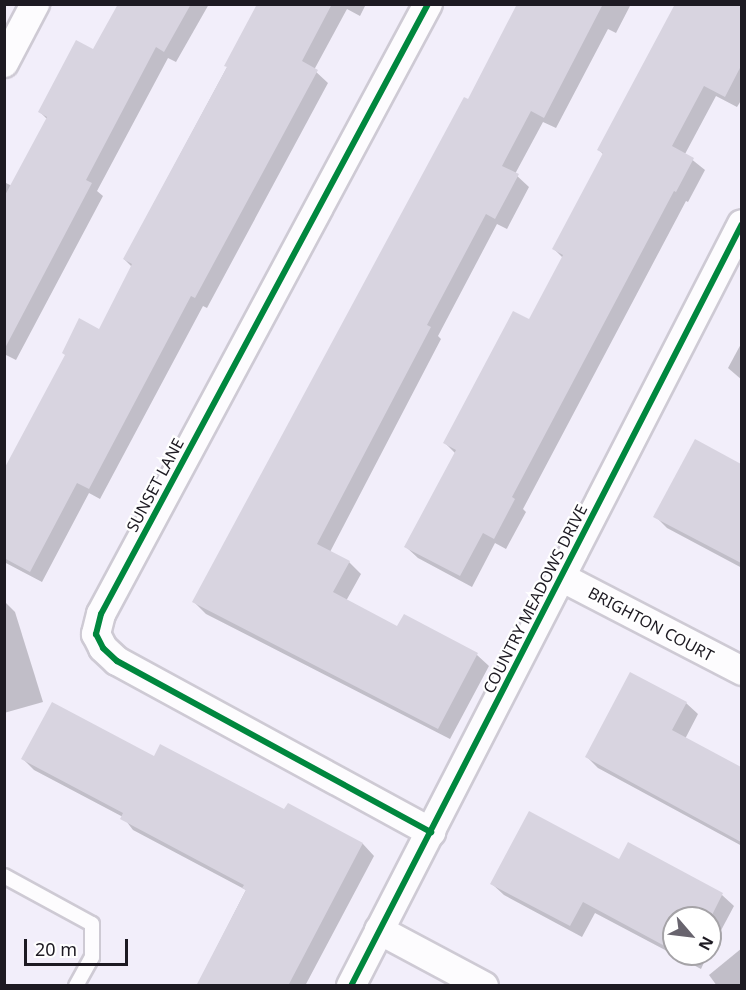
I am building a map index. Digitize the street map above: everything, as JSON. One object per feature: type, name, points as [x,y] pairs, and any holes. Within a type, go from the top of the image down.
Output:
[{"type":"street","points":[[4,63],[35,4]]},
{"type":"street","name":"SUNSET LANE","points":[[428,4],[101,614],[96,634],[103,648],[117,660],[431,832]]},
{"type":"street","name":"COUNTRY MEADOWS DRIVE","points":[[351,986],[741,225]]},
{"type":"street","name":"BRIGHTON COURT","points":[[561,577],[741,671]]},
{"type":"street","points":[[379,930],[484,986]]},
{"type":"lane","points":[[4,876],[92,924],[92,957],[76,986]]},
{"type":"building","points":[[118,4],[191,4],[164,52],[156,47],[86,180],[92,183],[4,350],[4,197],[47,117],[38,112],[76,40],[93,49]]},
{"type":"building","points":[[257,4],[332,4],[302,61],[318,70],[195,298],[191,296],[89,489],[77,483],[30,572],[4,558],[4,469],[65,355],[62,353],[79,318],[99,329],[132,264],[123,259],[227,67],[224,66]]},
{"type":"building","points":[[517,4],[603,4],[544,118],[531,111],[502,166],[519,174],[495,219],[486,214],[427,325],[431,327],[317,544],[350,561],[333,592],[397,626],[404,614],[478,653],[438,729],[192,602],[464,97],[468,99]]},
{"type":"building","points":[[675,4],[741,4],[741,66],[725,97],[704,86],[672,146],[694,158],[676,192],[674,191],[512,497],[515,499],[494,539],[483,533],[460,576],[404,547],[456,450],[443,443],[513,311],[529,319],[563,255],[552,249],[603,153],[597,150]]},
{"type":"building","points":[[695,439],[741,464],[741,563],[653,517]]},
{"type":"building","points":[[630,672],[687,702],[672,730],[741,767],[741,842],[585,757]]},
{"type":"building","points":[[52,702],[154,756],[160,744],[284,809],[288,803],[363,843],[288,986],[196,986],[246,890],[242,888],[244,885],[120,819],[123,813],[21,759]]},
{"type":"building","points":[[529,811],[619,859],[628,842],[723,893],[716,906],[662,906],[662,945],[583,902],[570,926],[490,884]]},
{"type":"cycle path","points":[[428,4],[101,614],[96,634],[103,648],[117,661],[431,832]]},
{"type":"cycle path","points":[[351,986],[742,224]]}]
